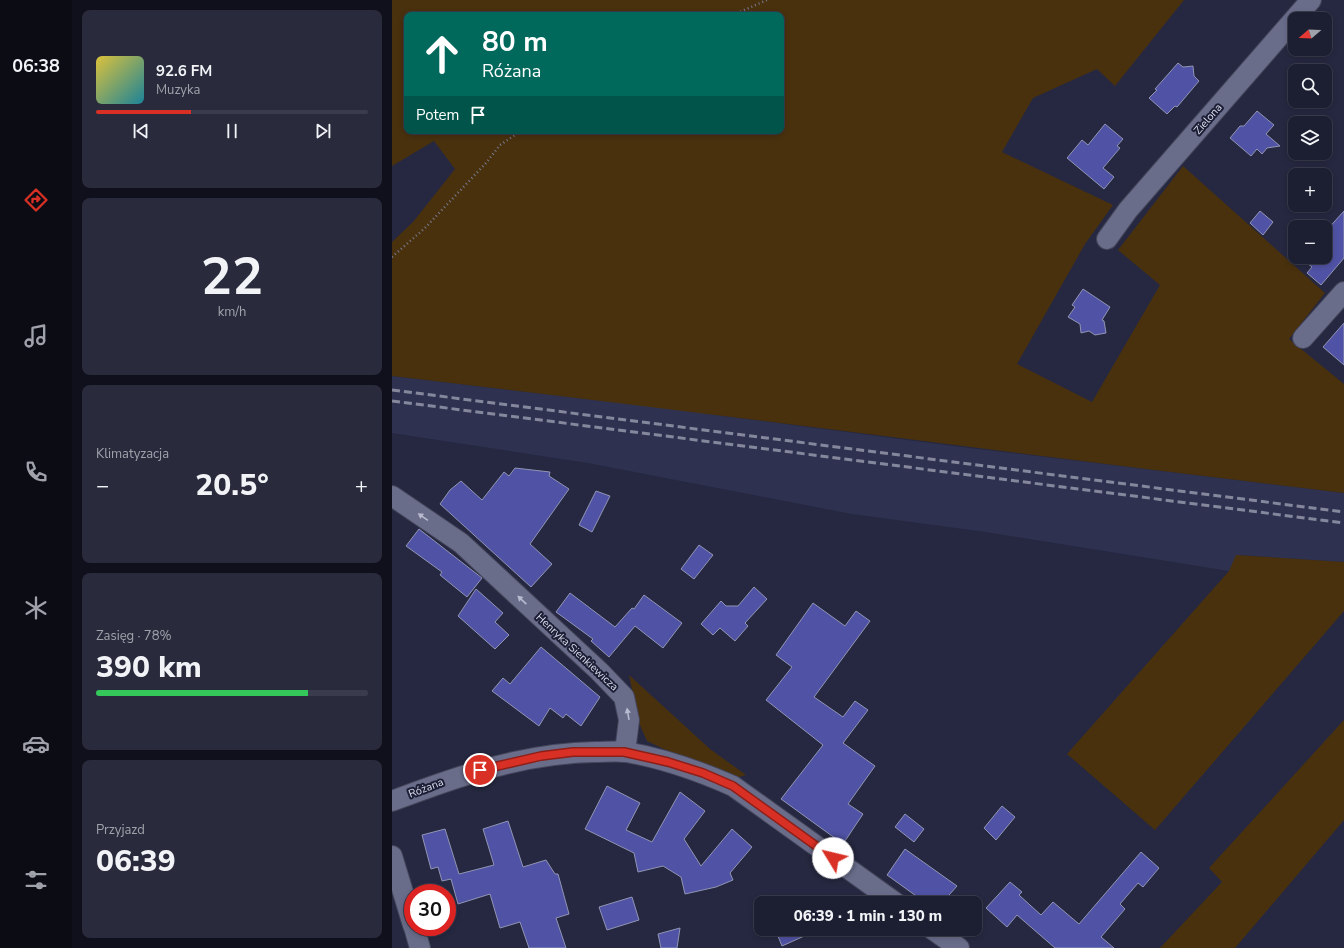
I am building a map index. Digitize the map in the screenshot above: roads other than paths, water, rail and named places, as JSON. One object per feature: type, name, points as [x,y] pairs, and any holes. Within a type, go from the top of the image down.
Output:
[{"type":"street","name":"Zielona","points":[[1108,239],[1128,210],[1312,0]]},
{"type":"street","points":[[1303,338],[1344,292]]},
{"type":"street","name":"Henryka Sienkiewicza","points":[[392,496],[461,543],[599,671],[624,697],[629,720],[624,752]]},
{"type":"street","name":"Różana","points":[[392,801],[454,778],[506,763],[573,752],[624,752]]},
{"type":"street","points":[[624,752],[703,773],[733,786],[886,896]]},
{"type":"street","points":[[392,856],[404,896]]},
{"type":"street","points":[[416,936],[420,948]]},
{"type":"street","points":[[942,936],[959,948]]},
{"type":"railway","points":[[392,390],[1344,512]]},
{"type":"railway","points":[[392,401],[1344,523]]}]
